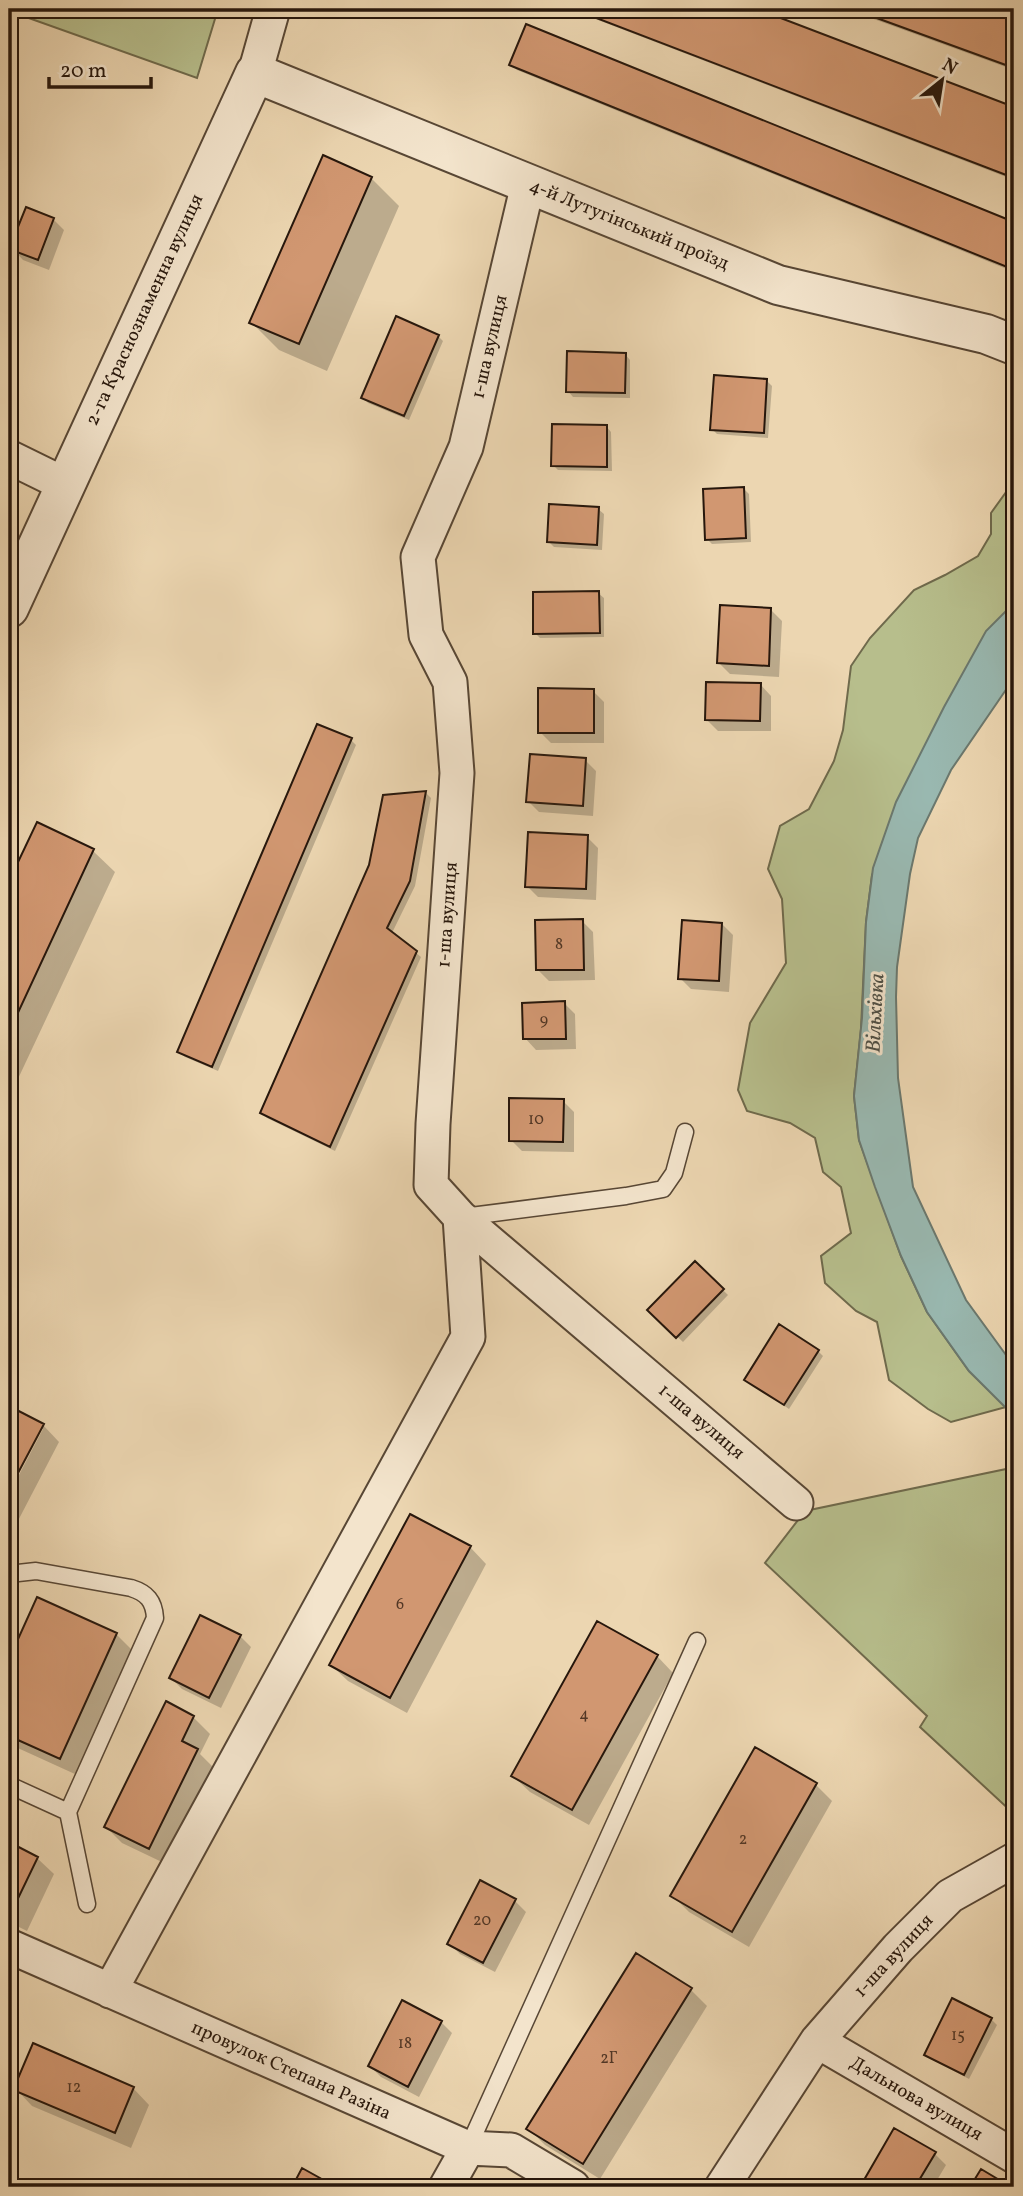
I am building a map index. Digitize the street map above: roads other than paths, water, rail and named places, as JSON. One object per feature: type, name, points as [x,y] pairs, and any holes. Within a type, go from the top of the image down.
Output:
[{"type":"street","name":"2-га Краснознаменна вулиця","points":[[9,608],[255,73],[273,9]]},
{"type":"street","name":"4-й Лутугінський проїзд","points":[[255,73],[778,285],[986,334],[1014,345]]},
{"type":"street","name":"1-ша вулиця","points":[[528,184],[466,447],[418,557],[426,635],[450,682],[457,773],[431,1185],[460,1217],[796,1503]]},
{"type":"street","points":[[9,457],[64,484]]},
{"type":"street","points":[[110,1991],[468,1337],[460,1217]]},
{"type":"street","name":"1-ша вулиця","points":[[722,2187],[817,2041],[898,1948],[950,1896],[1014,1860]]},
{"type":"street","name":"провулок Степана Разіна","points":[[9,1947],[468,2148],[511,2150],[573,2187]]},
{"type":"street","name":"Дальнова вулиця","points":[[817,2041],[1014,2156]]},
{"type":"street","points":[[446,2187],[468,2148]]},
{"type":"lane","points":[[460,1217],[663,1189],[674,1172],[685,1132]]},
{"type":"lane","points":[[9,1574],[36,1571],[131,1588],[142,1592],[154,1607],[155,1618],[68,1812],[88,1904]]},
{"type":"lane","points":[[468,2148],[697,1641]]},
{"type":"lane","points":[[9,1785],[68,1812]]},
{"type":"water","name":"Вільхівка","points":[[1014,603],[1014,678],[951,770],[918,838],[910,874],[897,967],[896,997],[898,1078],[913,1187],[966,1300],[1014,1366],[1014,1416],[969,1371],[927,1312],[901,1256],[859,1140],[854,1096],[862,1018],[866,922],[873,868],[896,802],[944,707],[986,631]]}]
